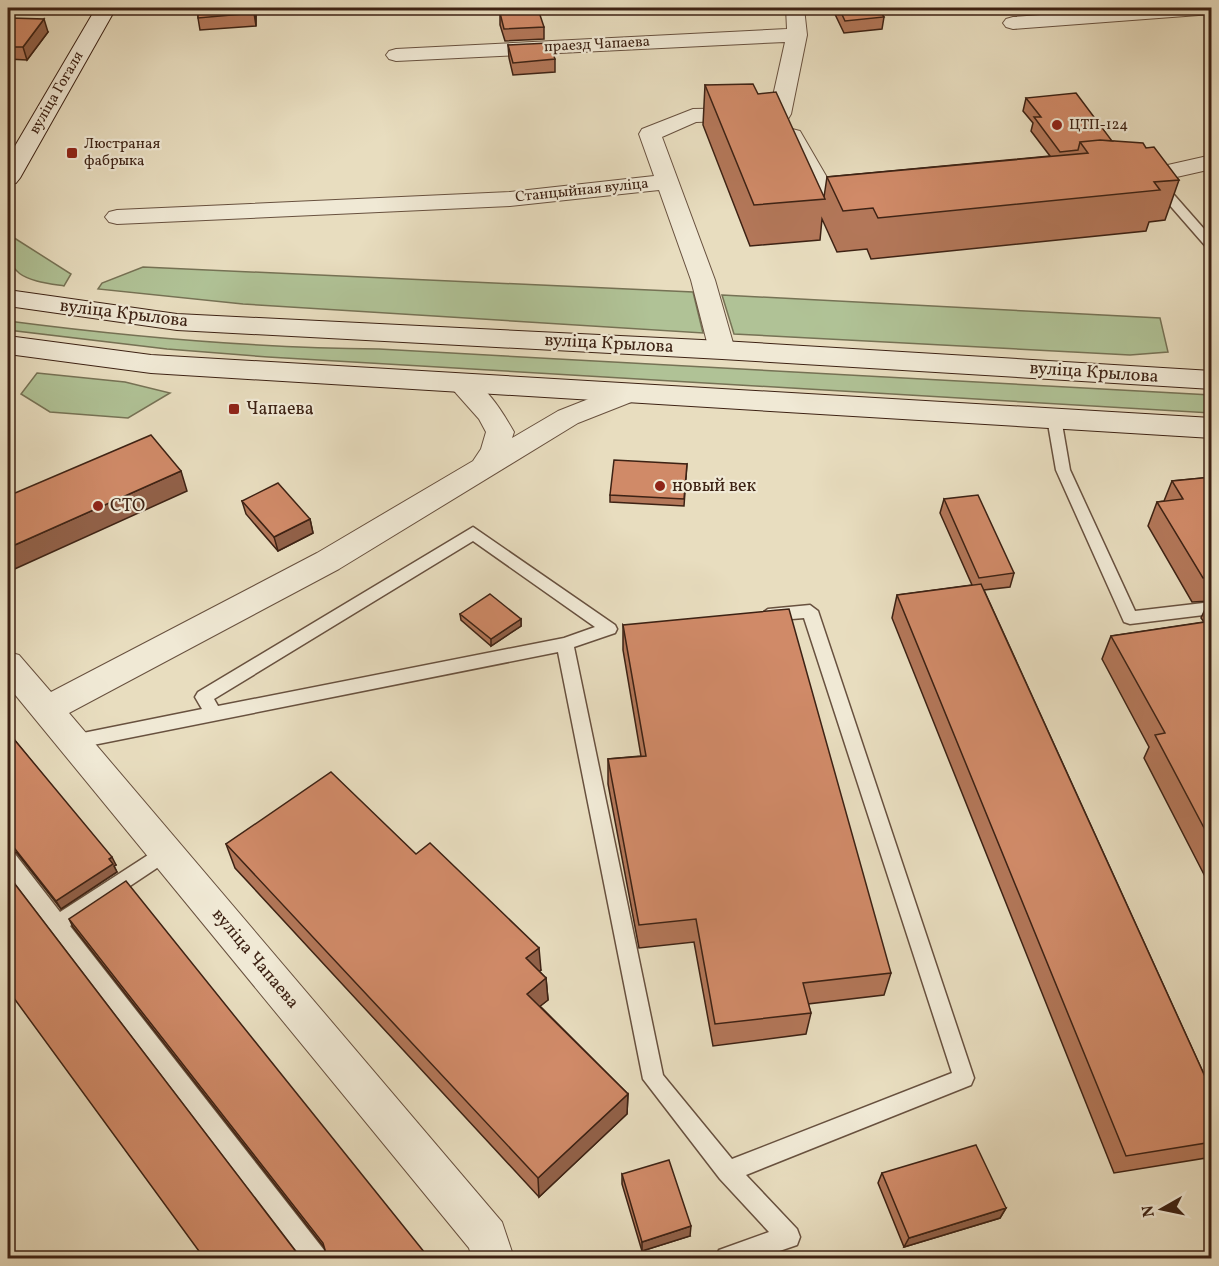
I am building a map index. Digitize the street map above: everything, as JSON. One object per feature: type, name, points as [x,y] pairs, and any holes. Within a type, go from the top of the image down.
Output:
[{"type":"main road","name":"вуліца Гогаля","points":[[8,178],[106,8]]},
{"type":"main road","name":"вуліца Крылова","points":[[8,298],[177,322],[722,350],[1212,380]]},
{"type":"main road","points":[[8,345],[151,364],[1212,428]]},
{"type":"street","points":[[795,8],[797,35],[780,114],[828,201],[888,194]]},
{"type":"street","points":[[1013,22],[1212,8]]},
{"type":"street","name":"праезд Чапаева","points":[[396,55],[797,35]]},
{"type":"street","name":"Станцыйная вуліца","points":[[117,217],[510,198],[666,182],[650,134],[693,116],[780,114]]},
{"type":"street","points":[[1109,172],[1150,176],[1212,162]]},
{"type":"street","points":[[666,182],[703,280],[722,350]]},
{"type":"street","points":[[460,383],[490,414],[500,432],[495,450],[484,465]]},
{"type":"street","points":[[46,710],[328,561],[484,465],[568,417],[629,393]]},
{"type":"street","name":"вуліца Чапаева","points":[[8,664],[487,1237],[493,1258]]},
{"type":"lane","points":[[1150,176],[1212,246]]},
{"type":"lane","points":[[1054,418],[1063,470],[1130,618],[1212,608]]},
{"type":"lane","points":[[214,714],[204,697],[472,533],[609,629]]},
{"type":"lane","points":[[728,1171],[964,1078],[810,611],[751,616]]},
{"type":"lane","points":[[73,742],[565,644],[609,629],[633,627]]},
{"type":"lane","points":[[565,644],[652,1079],[728,1171],[789,1237],[728,1258]]},
{"type":"lane","points":[[57,924],[165,852]]},
{"type":"lane","points":[[8,860],[316,1258]]},
{"type":"green space","points":[[8,234],[71,274],[64,286],[29,279],[14,268],[8,249]]},
{"type":"green space","points":[[143,267],[693,292],[703,333],[243,304],[98,289],[102,283]]},
{"type":"green space","points":[[722,295],[1160,318],[1168,352],[1130,355],[734,334]]},
{"type":"green space","points":[[8,321],[146,337],[239,344],[379,349],[1211,395],[1211,413],[268,357],[167,349],[8,330]]},
{"type":"green space","points":[[37,373],[125,382],[170,393],[128,418],[50,412],[21,394]]},
{"type":"building","points":[[198,8],[254,8],[254,13],[198,18]]},
{"type":"building","points":[[839,8],[878,8],[884,17],[845,21]]},
{"type":"building","points":[[538,9],[544,27],[504,29],[500,13]]},
{"type":"building","points":[[10,18],[44,19],[23,47],[8,47]]},
{"type":"building","points":[[549,43],[555,59],[513,63],[508,45]]},
{"type":"building","points":[[753,84],[758,94],[776,92],[825,199],[754,205],[705,85]]},
{"type":"building","points":[[1076,93],[1112,141],[1080,142],[1078,150],[1060,152],[1034,117],[1041,117],[1026,98]]},
{"type":"building","points":[[1100,140],[1143,143],[1146,148],[1154,147],[1179,180],[1154,182],[1160,190],[878,218],[873,208],[843,211],[827,177],[1088,153],[1080,142]]},
{"type":"building","points":[[151,435],[181,471],[8,548],[8,496]]},
{"type":"building","points":[[614,460],[687,464],[684,499],[610,495]]},
{"type":"building","points":[[1212,477],[1212,577],[1203,578],[1157,502],[1183,499],[1172,481]]},
{"type":"building","points":[[278,483],[310,519],[274,537],[242,501]]},
{"type":"building","points":[[978,495],[1014,573],[979,578],[944,499]]},
{"type":"building","points":[[981,584],[1212,1092],[1212,1142],[1126,1156],[897,595]]},
{"type":"building","points":[[490,594],[521,619],[491,639],[460,614]]},
{"type":"building","points":[[789,609],[891,973],[803,983],[811,1013],[715,1024],[696,919],[639,925],[608,759],[646,756],[623,625]]},
{"type":"building","points":[[1212,621],[1212,843],[1155,735],[1165,733],[1111,636]]},
{"type":"building","points":[[8,732],[112,857],[109,859],[113,864],[56,901],[12,845],[8,843]]},
{"type":"building","points":[[331,772],[416,854],[430,843],[539,948],[526,958],[546,978],[527,994],[628,1094],[538,1178],[226,844]]},
{"type":"building","points":[[8,875],[297,1253],[326,1253],[323,1243],[69,919],[126,881],[429,1258],[204,1258],[8,990]]},
{"type":"building","points":[[976,1145],[1006,1208],[909,1238],[882,1173]]},
{"type":"building","points":[[669,1160],[691,1226],[642,1242],[622,1174]]},
{"type":"place","name":"ЦТП-124","points":[[1057,125]]},
{"type":"place","name":"Люстраная фабрыка","points":[[72,153]]},
{"type":"place","name":"Чапаева","points":[[234,409]]},
{"type":"place","name":"новый век","points":[[660,486]]},
{"type":"place","name":"СТО","points":[[98,506]]}]
